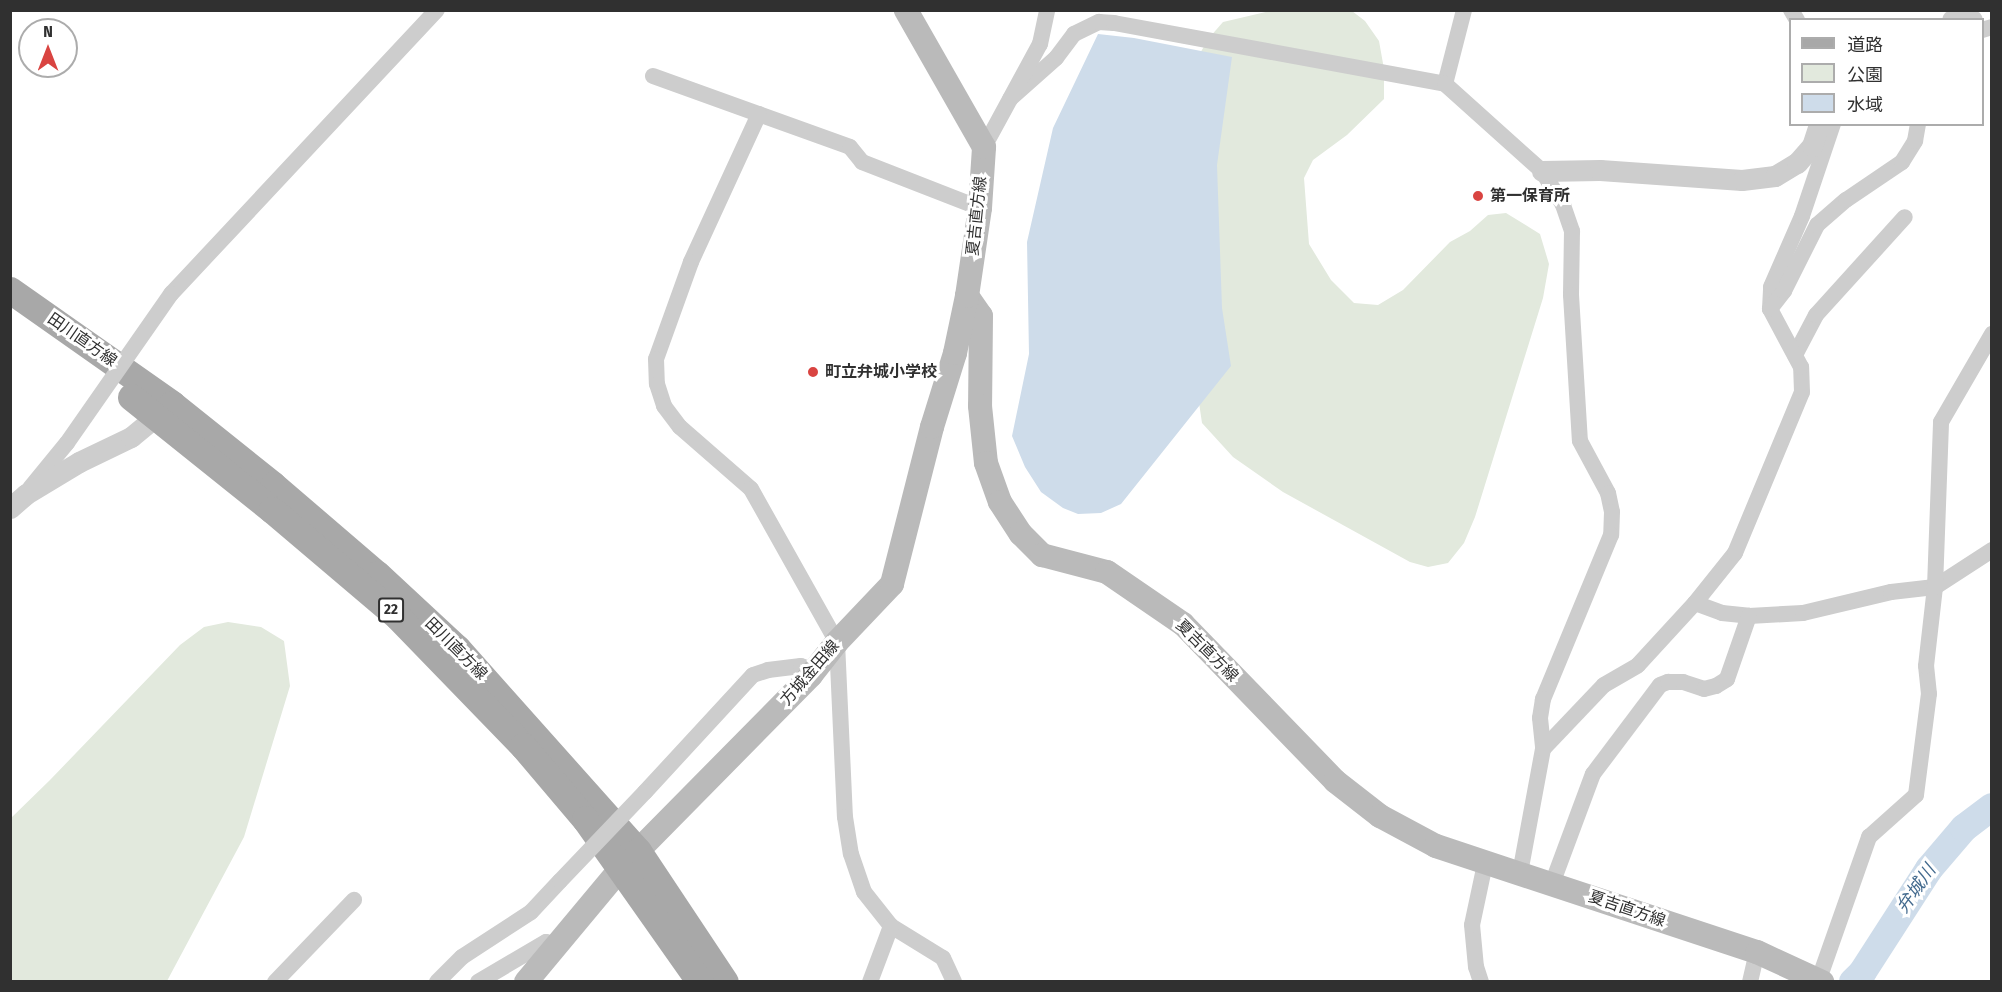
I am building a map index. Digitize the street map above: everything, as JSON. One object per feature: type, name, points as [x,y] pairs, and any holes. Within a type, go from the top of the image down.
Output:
[{"type":"main road","points":[[906,10],[984,147]]},
{"type":"main road","name":"夏吉直方線","points":[[984,147],[980,208],[967,296],[981,316],[980,406],[987,463],[1000,502],[1021,534],[1042,555],[1107,572],[1183,624],[1335,781],[1380,816],[1436,846],[1756,952],[1820,980]]},
{"type":"main road","name":"田川直方線","points":[[10,291],[351,552],[457,648],[725,981]]},
{"type":"main road","name":"方城金田線","points":[[526,981],[629,860],[814,671],[837,642],[892,584],[932,426],[955,353],[967,296]]},
{"type":"main road","name":"田川直方線","points":[[10,310],[163,410]]},
{"type":"main road","name":"田川直方線","points":[[629,860],[700,981]]},
{"type":"street","points":[[18,501],[67,443],[171,294],[437,10]]},
{"type":"street","points":[[984,147],[1040,44],[1047,10]]},
{"type":"street","points":[[1445,84],[1464,10]]},
{"type":"street","points":[[1010,99],[1056,58],[1074,34],[1099,22],[1198,36],[1445,84],[1542,171],[1563,205],[1572,231],[1571,295],[1580,441],[1608,493],[1612,512],[1611,535],[1544,699],[1540,718],[1543,749],[1520,873]]},
{"type":"street","points":[[652,76],[850,147],[862,162],[980,208]]},
{"type":"street","points":[[759,114],[691,262],[656,359],[657,384],[664,406],[680,427],[751,489],[837,642],[845,817],[851,854],[864,891],[891,926],[943,958],[954,981]]},
{"type":"street","points":[[1542,171],[1600,170],[1742,180],[1775,176],[1797,163],[1812,146],[1818,126]]},
{"type":"street","points":[[1543,749],[1604,685],[1638,665],[1695,603],[1735,553],[1802,392],[1801,367],[1770,309],[1771,287],[1802,216],[1832,126]]},
{"type":"street","points":[[1770,309],[1784,291],[1817,225],[1846,201],[1902,162],[1915,141],[1918,126]]},
{"type":"street","points":[[1795,356],[1816,315],[1905,217]]},
{"type":"street","points":[[1820,980],[1869,837],[1916,795],[1929,694],[1926,666],[1935,587],[1941,422],[1992,334]]},
{"type":"street","points":[[18,501],[79,462],[130,437],[163,410]]},
{"type":"street","points":[[1695,603],[1722,613],[1749,616],[1803,613],[1891,592],[1935,587],[1992,550]]},
{"type":"street","points":[[1552,884],[1593,774],[1660,685],[1668,682],[1683,682],[1704,688],[1716,686],[1727,679],[1749,616]]},
{"type":"street","points":[[437,981],[462,957],[531,912],[753,675],[768,670],[801,666],[814,671]]},
{"type":"street","points":[[1481,981],[1476,967],[1472,926],[1485,864]]},
{"type":"street","points":[[275,981],[354,900]]},
{"type":"street","points":[[870,981],[891,926]]},
{"type":"street","points":[[478,981],[546,942],[558,945]]},
{"type":"street","points":[[1750,981],[1756,952]]},
{"type":"green space","points":[[1270,11],[1352,11],[1365,21],[1379,41],[1384,69],[1384,99],[1347,135],[1313,160],[1304,178],[1309,244],[1331,280],[1354,303],[1378,305],[1403,290],[1450,242],[1470,231],[1488,215],[1506,213],[1540,234],[1549,264],[1543,298],[1475,517],[1464,543],[1448,563],[1428,567],[1410,562],[1283,492],[1233,457],[1202,423],[1198,396],[1196,60],[1209,38],[1223,22]]},
{"type":"green space","points":[[228,622],[261,627],[284,641],[290,686],[244,837],[167,981],[11,981],[11,818],[180,645],[204,627]]},
{"type":"water","points":[[1098,34],[1134,38],[1232,57],[1217,165],[1222,308],[1231,366],[1121,504],[1101,513],[1078,514],[1063,508],[1041,492],[1025,467],[1012,436],[1029,354],[1027,242],[1053,128]]},
{"type":"waterway","name":"弁城川","points":[[1853,982],[1862,973],[1929,869],[1964,828],[1992,807]]},
{"type":"place","name":"第一保育所","points":[[1478,196]]},
{"type":"place","name":"町立弁城小学校","points":[[813,372]]}]
